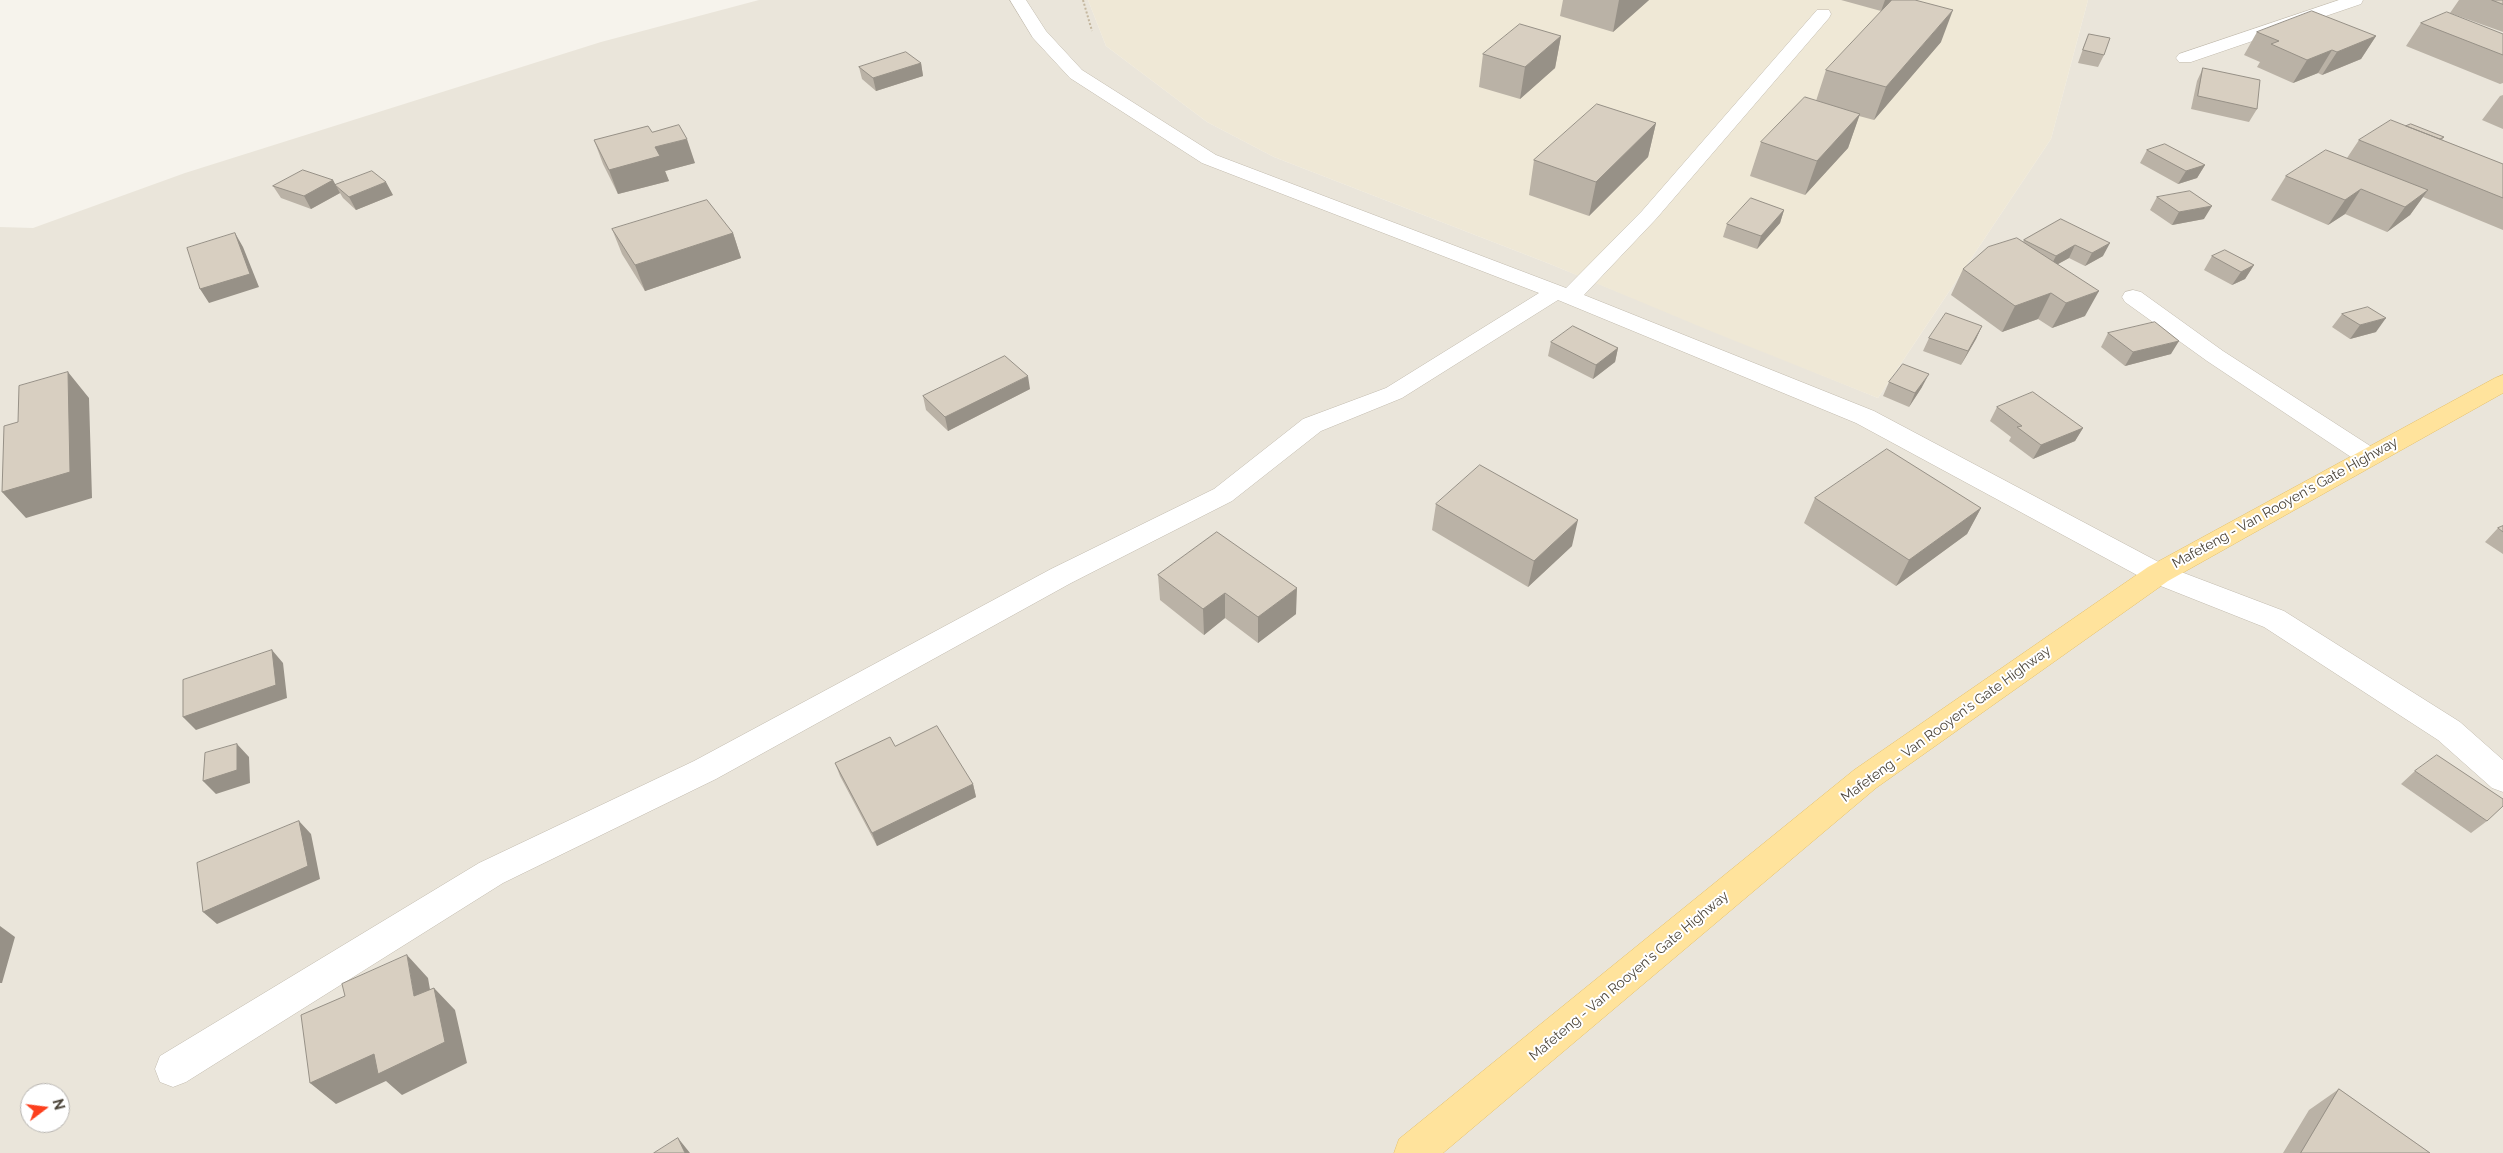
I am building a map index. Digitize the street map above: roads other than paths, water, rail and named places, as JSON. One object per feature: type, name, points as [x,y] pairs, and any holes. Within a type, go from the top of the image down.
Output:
[{"type":"main road","name":"Mafeteng - Van Rooyen's Gate Highway","points":[[1413,1153],[1865,780],[2158,574],[2503,383]]},
{"type":"street","points":[[1018,0],[1040,34],[1076,74],[1208,160],[1298,192],[1563,295],[1865,416],[2158,574],[2274,619],[2449,731],[2503,779]]},
{"type":"street","points":[[2185,58],[2355,0]]},
{"type":"street","points":[[173,1069],[490,873],[705,770],[1061,576],[1223,495],[1312,425],[1394,393],[1563,295],[1649,215],[1823,14]]},
{"type":"street","points":[[2133,297],[2215,356],[2369,457]]}]
